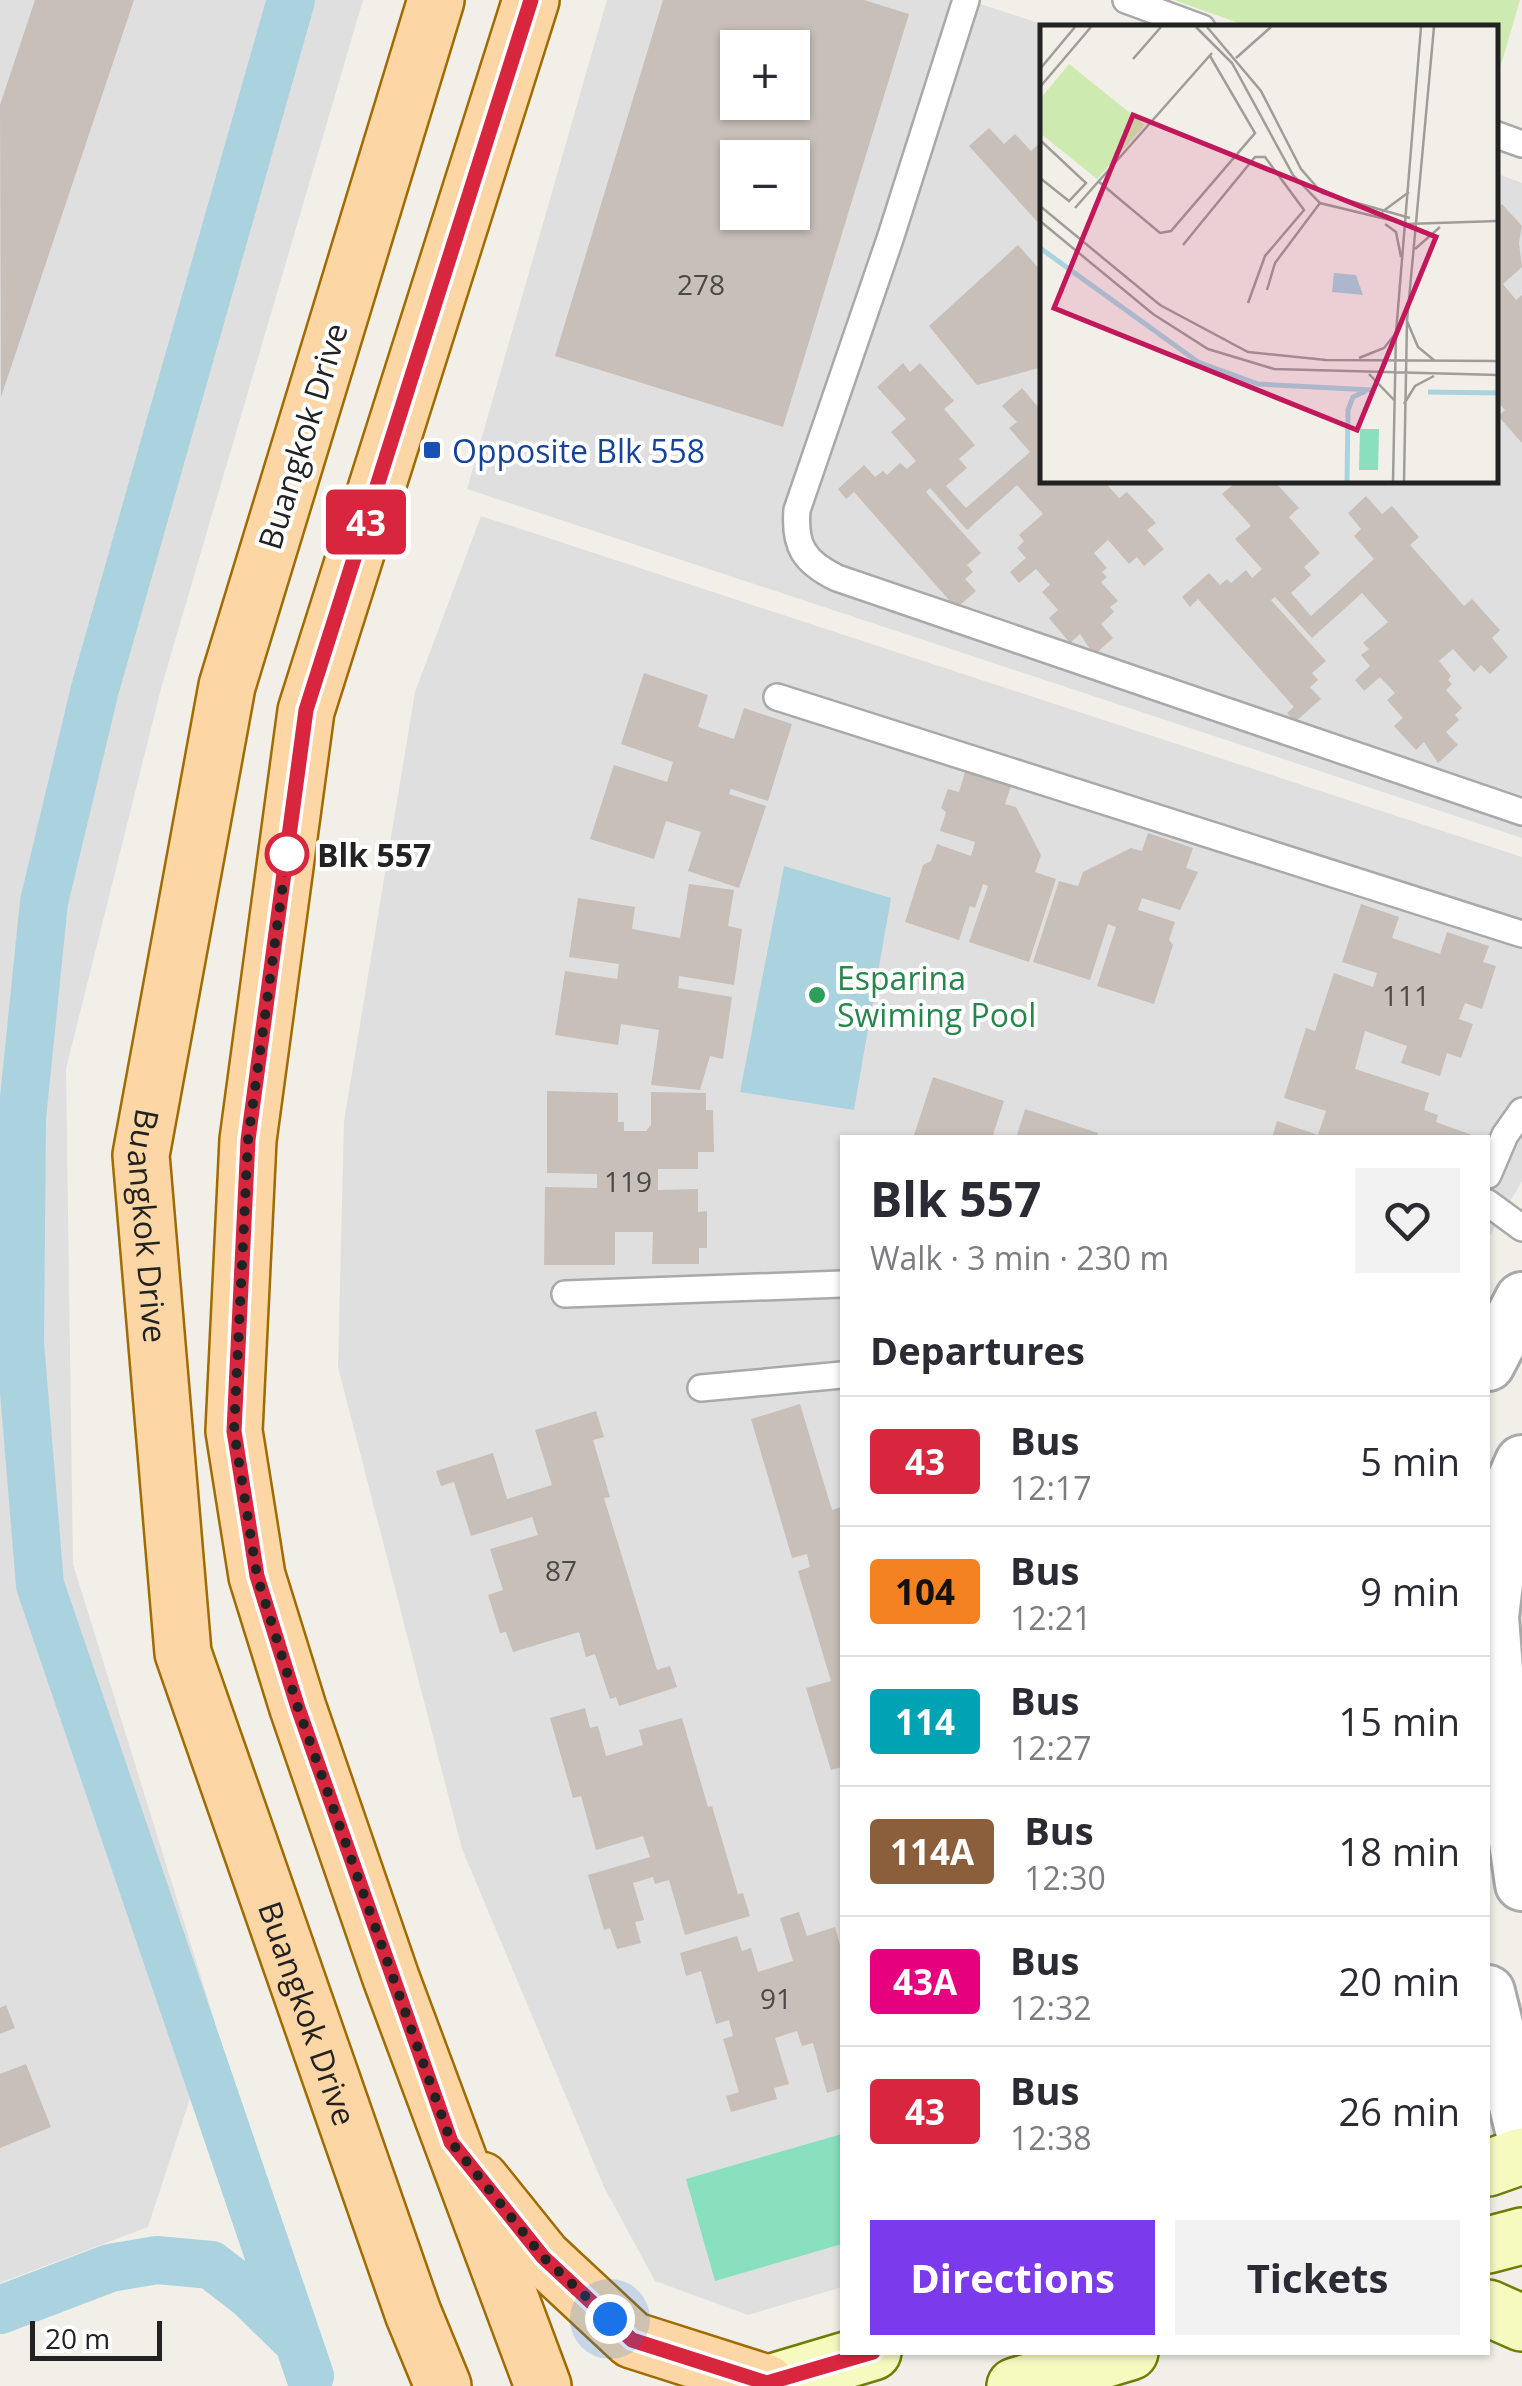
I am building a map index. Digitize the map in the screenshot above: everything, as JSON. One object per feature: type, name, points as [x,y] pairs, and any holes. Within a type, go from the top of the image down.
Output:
[{"type":"main road","name":"Buangkok Drive","points":[[436,0],[226,686],[141,1154],[183,1653],[413,2313],[443,2386]]},
{"type":"main road","points":[[531,0],[306,710],[248,1140],[234,1431],[263,1595],[298,1708],[451,2142],[543,2386]]},
{"type":"main road","points":[[451,2142],[543,2257],[632,2340],[763,2385]]},
{"type":"main road","points":[[399,2386],[413,2313]]},
{"type":"street","points":[[1490,1360],[1522,1299]]},
{"type":"street","points":[[1522,1462],[1506,1498],[1492,1617],[1500,1736],[1522,1884]]},
{"type":"street","points":[[1490,2000],[1522,2130]]},
{"type":"street","points":[[1490,2167],[1522,2156]]},
{"type":"street","points":[[1490,2245],[1522,2236]]},
{"type":"street","points":[[1490,2309],[1522,2323]]},
{"type":"street","points":[[763,2385],[863,2355]]},
{"type":"street","points":[[1015,2386],[1120,2355]]},
{"type":"lane","points":[[966,0],[890,239],[797,510],[795,533],[802,552],[818,569],[837,578],[1522,812]]},
{"type":"lane","points":[[1126,0],[1194,25]]},
{"type":"lane","points":[[1497,135],[1522,144]]},
{"type":"lane","points":[[776,697],[1522,934]]},
{"type":"lane","points":[[1490,1172],[1513,1142],[1522,1111]]},
{"type":"lane","points":[[1490,1205],[1522,1228]]},
{"type":"lane","points":[[565,1294],[840,1284]]},
{"type":"lane","points":[[701,1388],[840,1374]]},
{"type":"shaded area","points":[[0,0],[363,0],[162,685],[66,1069],[73,1564],[215,2022],[148,2227],[0,2283]]},
{"type":"shaded area","points":[[607,0],[968,0],[1045,25],[1040,25],[1040,482],[1497,482],[1497,174],[1522,183],[1522,838],[467,489]]},
{"type":"shaded area","points":[[481,516],[1522,857],[1522,1181],[1490,1236],[1490,1135],[840,1135],[840,2288],[748,2315],[655,2281],[604,2187],[462,1849],[338,1367],[344,1121],[415,692]]},
{"type":"green space","points":[[1174,0],[1520,0],[1497,78],[1497,25],[1244,25]]},
{"type":"green space","points":[[840,2135],[840,2245],[715,2281],[686,2179]]},
{"type":"water","name":"Esparina Swiming Pool","points":[[784,866],[891,898],[854,1110],[740,1092]]},
{"type":"building","points":[[35,0],[134,0],[1,397],[0,105]]},
{"type":"building","points":[[663,0],[864,0],[909,14],[783,427],[555,356]]},
{"type":"building","points":[[989,128],[1004,144],[1015,134],[1031,151],[1040,143],[1040,225],[969,146]]},
{"type":"building","points":[[1502,204],[1522,226],[1522,267],[1503,284],[1516,300],[1522,295],[1522,443],[1498,416],[1505,410],[1497,401],[1497,209]]},
{"type":"building","points":[[1018,245],[1040,270],[1040,368],[977,385],[929,326]]},
{"type":"building","points":[[903,363],[910,372],[920,363],[954,401],[944,409],[975,445],[959,459],[967,468],[946,486],[966,508],[1030,452],[1009,428],[1017,422],[1002,406],[1022,388],[1040,405],[1040,482],[1105,482],[1119,498],[1127,492],[1156,523],[1147,530],[1164,549],[1144,566],[1137,557],[1129,564],[1108,540],[1094,553],[1107,568],[1102,572],[1107,577],[1101,582],[1118,601],[1110,607],[1114,612],[1101,624],[1113,638],[1094,655],[1080,634],[1070,643],[1049,618],[1058,610],[1042,592],[1050,585],[1036,569],[1019,583],[1010,572],[1026,558],[1017,548],[1024,541],[1019,535],[1043,514],[1017,485],[967,530],[930,488],[926,492],[981,553],[967,565],[973,572],[965,579],[976,591],[950,614],[943,605],[949,600],[854,492],[846,499],[838,489],[864,465],[875,477],[883,471],[887,475],[900,463],[907,469],[916,461],[891,432],[906,419],[877,387]]},
{"type":"building","points":[[1236,482],[1275,482],[1299,508],[1289,517],[1320,553],[1304,567],[1311,575],[1291,593],[1311,616],[1374,559],[1354,536],[1361,529],[1348,513],[1366,496],[1382,514],[1392,506],[1419,537],[1410,545],[1464,606],[1472,599],[1500,630],[1492,638],[1508,657],[1490,674],[1481,665],[1474,672],[1453,649],[1439,661],[1451,676],[1448,680],[1452,684],[1446,690],[1462,708],[1455,715],[1459,720],[1446,732],[1458,745],[1438,763],[1424,742],[1416,750],[1394,726],[1403,718],[1387,700],[1395,693],[1380,677],[1364,691],[1355,680],[1370,666],[1361,655],[1369,649],[1363,643],[1388,622],[1362,593],[1312,638],[1275,597],[1271,600],[1326,661],[1312,673],[1318,680],[1310,687],[1321,699],[1295,722],[1287,713],[1294,707],[1198,599],[1190,607],[1182,597],[1209,573],[1220,585],[1227,579],[1231,583],[1246,570],[1252,578],[1262,569],[1235,539],[1251,526],[1222,494]]},
{"type":"building","points":[[644,673],[708,695],[698,727],[734,739],[744,708],[792,724],[768,801],[731,789],[729,794],[766,806],[739,888],[688,871],[701,832],[666,821],[654,859],[590,839],[614,765],[667,782],[673,762],[621,744]]},
{"type":"building","points":[[965,772],[1011,786],[1005,804],[1016,807],[1041,855],[1035,872],[1056,879],[1029,962],[969,942],[988,886],[983,884],[975,908],[970,906],[959,940],[905,922],[923,865],[931,861],[937,844],[971,856],[975,842],[940,831],[946,812],[941,808],[948,789],[959,792]]},
{"type":"building","points":[[1148,833],[1193,848],[1186,868],[1198,872],[1180,910],[1142,898],[1138,910],[1175,922],[1169,940],[1173,945],[1154,1004],[1097,986],[1116,927],[1108,924],[1090,980],[1033,962],[1059,881],[1078,886],[1083,872],[1131,848],[1142,851]]},
{"type":"building","points":[[689,884],[734,890],[728,926],[742,929],[734,985],[679,976],[678,988],[732,997],[723,1059],[710,1056],[700,1090],[651,1085],[659,1030],[621,1024],[618,1045],[555,1035],[565,971],[617,979],[619,964],[569,957],[578,898],[635,907],[632,929],[680,938]]},
{"type":"building","points":[[1361,904],[1399,917],[1392,938],[1440,954],[1447,932],[1489,946],[1483,962],[1496,966],[1482,1009],[1465,1003],[1459,1019],[1473,1024],[1461,1058],[1447,1053],[1440,1076],[1401,1063],[1407,1046],[1365,1031],[1355,1069],[1429,1093],[1424,1110],[1438,1115],[1436,1122],[1472,1135],[1318,1135],[1326,1111],[1284,1098],[1306,1028],[1315,1031],[1334,973],[1373,987],[1377,973],[1342,962]]},
{"type":"building","points":[[933,1077],[1004,1101],[993,1135],[914,1135]]},
{"type":"building","points":[[547,1091],[618,1093],[618,1122],[624,1122],[624,1131],[646,1131],[651,1125],[651,1092],[706,1093],[706,1110],[713,1110],[714,1152],[698,1152],[698,1169],[658,1169],[658,1190],[698,1189],[698,1212],[707,1211],[707,1248],[699,1248],[699,1264],[652,1264],[653,1232],[615,1232],[615,1265],[544,1265],[545,1187],[597,1188],[597,1174],[547,1173]]},
{"type":"building","points":[[1025,1109],[1098,1133],[1097,1135],[1017,1135]]},
{"type":"building","points":[[1277,1121],[1318,1135],[1273,1135]]},
{"type":"building","points":[[800,1404],[832,1510],[840,1508],[840,1768],[831,1770],[806,1688],[831,1681],[798,1571],[810,1567],[807,1554],[792,1558],[751,1419]]},
{"type":"building","points":[[596,1411],[604,1437],[593,1440],[610,1497],[604,1498],[657,1670],[670,1666],[677,1687],[619,1706],[616,1697],[610,1699],[595,1654],[586,1657],[579,1632],[513,1652],[506,1632],[500,1633],[488,1595],[503,1590],[490,1549],[538,1535],[532,1517],[471,1536],[454,1482],[441,1486],[436,1471],[493,1453],[507,1499],[552,1485],[535,1430]]},
{"type":"building","points":[[585,1708],[590,1728],[598,1726],[606,1756],[643,1745],[639,1730],[682,1718],[708,1807],[712,1806],[738,1894],[743,1893],[750,1916],[685,1935],[669,1880],[655,1884],[653,1877],[633,1883],[644,1920],[635,1922],[641,1943],[617,1949],[610,1928],[604,1930],[588,1875],[650,1857],[643,1836],[596,1850],[581,1796],[573,1798],[550,1718]]},
{"type":"building","points":[[799,1912],[807,1936],[835,1927],[840,1945],[840,2089],[827,2093],[813,2043],[802,2046],[797,2031],[775,2038],[789,2084],[774,2088],[777,2099],[731,2112],[726,2096],[739,2092],[723,2039],[733,2036],[729,2020],[716,2024],[701,1971],[686,1976],[680,1953],[737,1936],[742,1951],[751,1948],[758,1972],[793,1961],[780,1918]]},
{"type":"building","points":[[6,2005],[15,2028],[0,2034],[0,2008]]},
{"type":"building","points":[[26,2064],[51,2127],[0,2148],[0,2074]]},
{"type":"waterway","points":[[291,0],[95,689],[44,902],[22,1118],[20,1343],[40,1585],[310,2376]]},
{"type":"waterway","points":[[0,2310],[110,2268],[157,2260],[211,2265],[250,2295],[294,2338]]},
{"type":"bus line","name":"43","points":[[531,0],[306,710],[248,1140],[234,1431],[257,1576],[298,1708],[451,2142],[543,2257],[632,2340],[767,2383],[863,2355]]},
{"type":"place","name":"Opposite Blk 558","points":[[432,450]]},
{"type":"place","name":"Blk 557","points":[[287,854]]},
{"type":"place","name":"Esparina Swiming Pool","points":[[817,995]]},
{"type":"route","points":[[287,854],[248,1140],[234,1431],[257,1576],[298,1708],[451,2142],[543,2257],[610,2319]]}]
